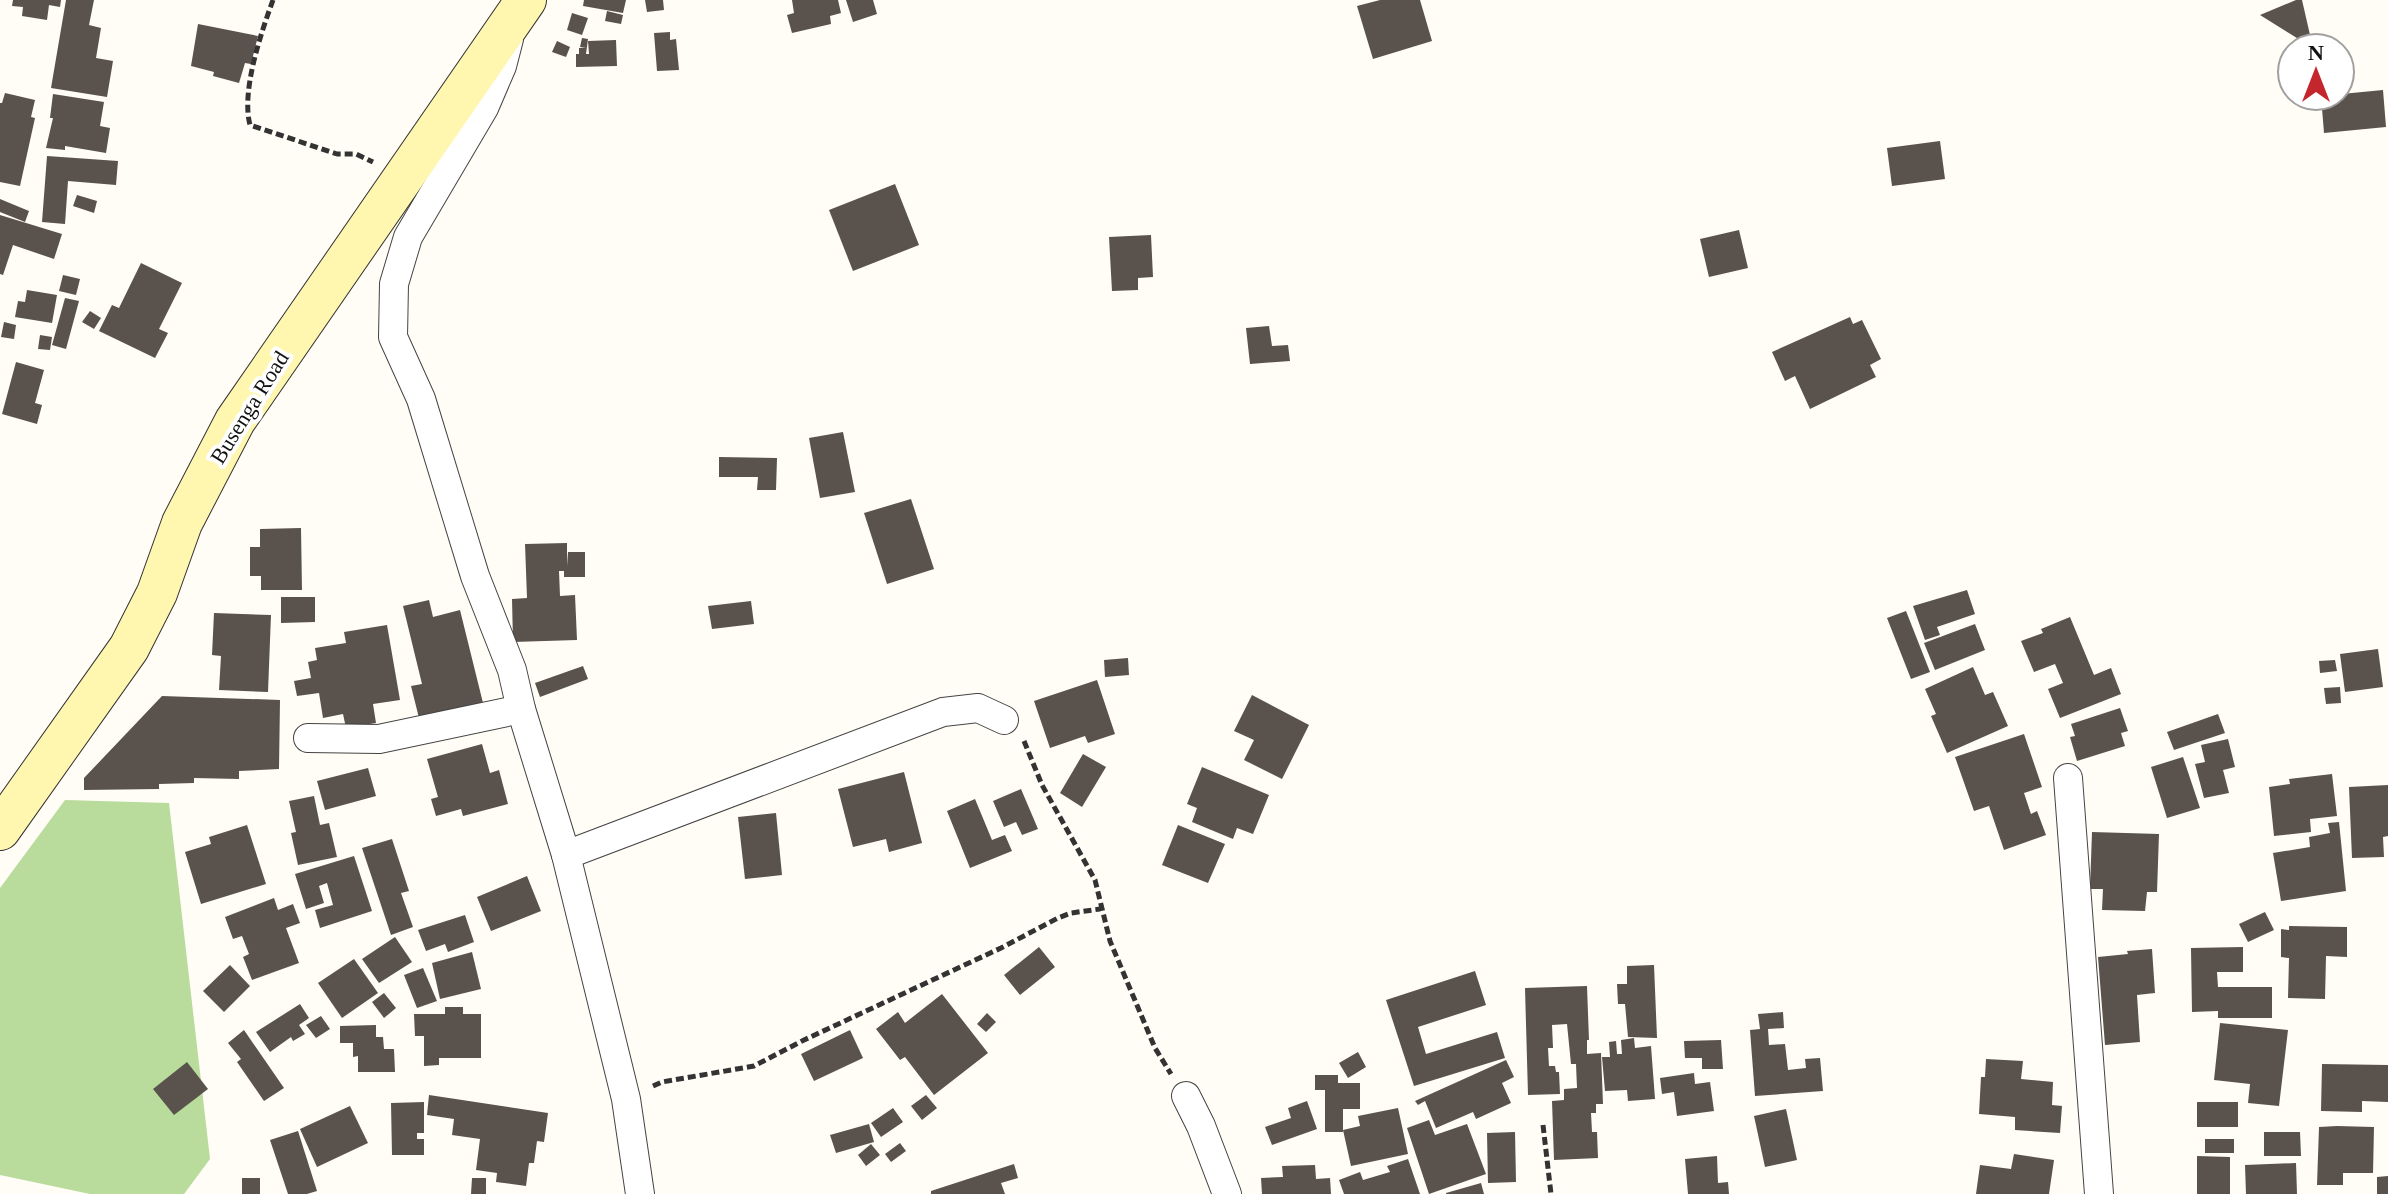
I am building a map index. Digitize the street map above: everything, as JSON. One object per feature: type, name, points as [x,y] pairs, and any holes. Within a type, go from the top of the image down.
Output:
[{"type":"street","name":"Busenga Road","points":[[0,830],[129,648],[157,593],[182,523],[235,421],[521,7]]},
{"type":"street","points":[[521,7],[502,66],[484,108],[408,237],[394,284],[393,337],[421,399],[475,576],[512,670],[566,855],[626,1099],[640,1194]]},
{"type":"street","points":[[566,855],[943,712],[978,708],[1004,720]]},
{"type":"street","points":[[308,738],[379,739],[521,709]]},
{"type":"street","points":[[2068,778],[2099,1194]]},
{"type":"street","points":[[1186,1096],[1227,1194]]},
{"type":"path","points":[[273,0],[263,29],[252,81],[247,112],[250,125],[337,154],[356,154],[403,177]]},
{"type":"path","points":[[1004,720],[1023,738],[1042,785],[1095,880],[1110,941],[1155,1048],[1186,1096]]},
{"type":"path","points":[[626,1099],[662,1082],[754,1066],[1058,918],[1100,909]]},
{"type":"path","points":[[1543,1125],[1551,1194]]},
{"type":"green space","points":[[65,800],[169,803],[210,1159],[184,1194],[90,1194],[0,1175],[0,888]]},
{"type":"building","points":[[13,0],[61,0],[60,7],[49,5],[47,20],[22,16],[23,7],[12,6]]},
{"type":"building","points":[[66,0],[94,0],[89,25],[101,28],[96,58],[113,61],[107,97],[51,88]]},
{"type":"building","points":[[584,0],[626,0],[623,13],[583,6]]},
{"type":"building","points":[[645,0],[663,0],[664,10],[647,12]]},
{"type":"building","points":[[792,0],[838,0],[841,13],[830,16],[831,24],[792,33],[787,15],[794,13]]},
{"type":"building","points":[[846,0],[873,0],[877,14],[853,22]]},
{"type":"building","points":[[1380,0],[1420,0],[1432,41],[1373,59],[1357,6]]},
{"type":"building","points":[[2302,0],[2309,32],[2287,32],[2260,15]]},
{"type":"building","points":[[607,11],[623,15],[621,24],[605,21]]},
{"type":"building","points":[[572,13],[588,18],[582,35],[567,30]]},
{"type":"building","points":[[198,24],[258,36],[251,64],[245,63],[239,83],[191,66]]},
{"type":"building","points":[[670,32],[670,40],[676,39],[679,70],[657,71],[654,33]]},
{"type":"building","points":[[582,38],[588,39],[586,54],[589,54],[588,41],[616,40],[617,66],[576,67],[579,48],[586,48],[580,47]]},
{"type":"building","points":[[557,41],[570,47],[566,57],[552,52]]},
{"type":"building","points":[[2383,90],[2386,127],[2324,133],[2322,112],[2356,112],[2356,93]]},
{"type":"building","points":[[5,93],[35,100],[31,117],[35,118],[20,186],[0,182],[0,103]]},
{"type":"building","points":[[53,94],[104,102],[100,126],[110,128],[106,153],[65,146],[65,150],[46,148],[53,118],[50,118]]},
{"type":"building","points":[[1940,141],[1945,179],[1892,186],[1887,148]]},
{"type":"building","points":[[47,156],[118,161],[116,185],[68,181],[65,224],[42,222]]},
{"type":"building","points":[[895,184],[919,245],[853,271],[829,210]]},
{"type":"building","points":[[77,195],[97,201],[94,213],[73,206]]},
{"type":"building","points":[[0,199],[29,211],[25,222],[0,212]]},
{"type":"building","points":[[0,215],[62,234],[54,259],[13,245],[3,275],[0,274]]},
{"type":"building","points":[[1739,230],[1748,268],[1709,277],[1700,239]]},
{"type":"building","points":[[1151,235],[1153,277],[1138,278],[1138,290],[1112,291],[1109,237]]},
{"type":"building","points":[[141,263],[182,283],[159,329],[168,333],[155,358],[99,331],[112,305],[119,308]]},
{"type":"building","points":[[63,275],[80,279],[76,295],[59,291]]},
{"type":"building","points":[[27,290],[57,295],[52,323],[15,317],[18,301],[25,302]]},
{"type":"building","points":[[65,298],[79,301],[66,349],[52,345]]},
{"type":"building","points":[[90,311],[101,318],[94,329],[82,322]]},
{"type":"building","points":[[1850,317],[1853,324],[1862,320],[1881,359],[1870,365],[1876,377],[1810,409],[1795,376],[1785,381],[1772,352]]},
{"type":"building","points":[[4,322],[16,325],[14,339],[1,337]]},
{"type":"building","points":[[1269,326],[1272,346],[1288,345],[1290,361],[1250,364],[1246,328]]},
{"type":"building","points":[[40,335],[52,337],[50,350],[38,349]]},
{"type":"building","points":[[16,362],[44,370],[35,403],[42,405],[37,424],[2,414]]},
{"type":"building","points":[[843,432],[855,492],[820,498],[809,438]]},
{"type":"building","points":[[719,457],[777,458],[776,490],[757,490],[758,477],[719,477]]},
{"type":"building","points":[[911,499],[934,569],[887,584],[864,513]]},
{"type":"building","points":[[301,528],[302,590],[261,590],[261,576],[250,576],[250,547],[260,547],[260,529]]},
{"type":"building","points":[[567,543],[567,566],[568,552],[585,552],[585,577],[564,577],[564,571],[559,571],[560,596],[575,595],[577,640],[513,642],[512,599],[527,598],[525,544]]},
{"type":"building","points":[[1967,590],[1975,614],[1937,627],[1940,635],[1925,640],[1913,606]]},
{"type":"building","points":[[281,597],[315,597],[315,622],[281,623]]},
{"type":"building","points":[[429,600],[433,617],[460,610],[483,703],[419,718],[411,686],[422,684],[403,606]]},
{"type":"building","points":[[751,601],[754,624],[712,629],[708,606]]},
{"type":"building","points":[[1906,611],[1930,672],[1911,679],[1887,618]]},
{"type":"building","points":[[214,613],[271,615],[268,692],[219,690],[221,656],[212,655]]},
{"type":"building","points":[[2070,617],[2094,675],[2111,668],[2121,694],[2060,718],[2048,689],[2063,683],[2055,664],[2034,672],[2021,641],[2043,633],[2041,629]]},
{"type":"building","points":[[1975,624],[1985,650],[1935,670],[1924,643]]},
{"type":"building","points":[[387,625],[400,700],[373,704],[376,723],[346,728],[343,714],[323,718],[319,693],[297,696],[294,681],[311,678],[308,662],[317,660],[315,648],[346,643],[344,632]]},
{"type":"building","points":[[2378,649],[2383,687],[2345,692],[2340,654]]},
{"type":"building","points":[[1128,658],[1129,675],[1105,677],[1104,660]]},
{"type":"building","points":[[2335,660],[2337,671],[2320,673],[2319,661]]},
{"type":"building","points":[[583,666],[588,679],[540,697],[535,683]]},
{"type":"building","points":[[1973,667],[1985,695],[1993,692],[2008,726],[1947,753],[1931,716],[1936,714],[1925,689]]},
{"type":"building","points":[[1097,680],[1115,734],[1088,743],[1085,736],[1050,748],[1034,701]]},
{"type":"building","points":[[2340,687],[2341,703],[2326,704],[2324,688]]},
{"type":"building","points":[[1252,695],[1309,725],[1282,779],[1244,760],[1254,740],[1234,731]]},
{"type":"building","points":[[162,696],[280,700],[279,769],[239,771],[239,779],[194,778],[194,783],[159,784],[159,789],[84,790],[84,778]]},
{"type":"building","points":[[2120,708],[2128,731],[2121,733],[2125,746],[2077,761],[2070,737],[2075,736],[2071,724]]},
{"type":"building","points":[[2218,714],[2225,733],[2174,750],[2167,732]]},
{"type":"building","points":[[2024,734],[2042,787],[2024,793],[2031,814],[2037,811],[2046,835],[2004,850],[1989,806],[1974,811],[1955,757]]},
{"type":"building","points":[[2228,739],[2235,767],[2223,770],[2229,793],[2204,798],[2195,764],[2205,762],[2201,745]]},
{"type":"building","points":[[482,744],[490,773],[499,770],[508,804],[463,816],[461,809],[436,816],[431,799],[438,797],[427,759]]},
{"type":"building","points":[[1083,754],[1106,767],[1082,807],[1060,793]]},
{"type":"building","points":[[2183,757],[2200,808],[2167,818],[2151,767]]},
{"type":"building","points":[[1202,767],[1269,795],[1253,834],[1237,828],[1233,839],[1192,822],[1197,808],[1187,804]]},
{"type":"building","points":[[368,768],[376,796],[325,810],[317,781]]},
{"type":"building","points":[[904,772],[922,843],[889,852],[886,839],[853,847],[838,789]]},
{"type":"building","points":[[2332,774],[2337,816],[2310,819],[2311,832],[2274,836],[2269,787],[2290,784],[2289,779]]},
{"type":"building","points":[[2388,785],[2388,836],[2383,837],[2384,857],[2352,858],[2349,787]]},
{"type":"building","points":[[1021,789],[1038,829],[1022,835],[1016,822],[1004,827],[993,801]]},
{"type":"building","points":[[314,796],[320,825],[329,823],[337,857],[298,865],[291,833],[296,832],[289,801]]},
{"type":"building","points":[[975,799],[992,840],[1005,835],[1012,851],[970,868],[947,811]]},
{"type":"building","points":[[776,813],[782,875],[745,879],[738,817]]},
{"type":"building","points":[[2339,822],[2346,891],[2281,901],[2273,853],[2310,847],[2309,837],[2330,833],[2328,823]]},
{"type":"building","points":[[247,825],[266,884],[201,904],[185,852],[211,844],[209,837]]},
{"type":"building","points":[[1178,825],[1225,844],[1208,883],[1162,865]]},
{"type":"building","points":[[2092,832],[2159,834],[2157,892],[2147,892],[2145,911],[2102,910],[2103,889],[2090,889]]},
{"type":"building","points":[[392,839],[409,891],[401,893],[413,927],[391,935],[362,848]]},
{"type":"building","points":[[354,856],[372,911],[320,928],[315,910],[333,905],[327,883],[319,886],[324,903],[306,909],[295,874]]},
{"type":"building","points":[[527,876],[541,911],[491,931],[477,897]]},
{"type":"building","points":[[274,898],[278,910],[293,904],[300,923],[286,928],[299,963],[252,980],[243,957],[249,954],[242,936],[233,939],[225,917]]},
{"type":"building","points":[[2265,912],[2274,930],[2248,942],[2239,924]]},
{"type":"building","points":[[465,915],[474,942],[448,952],[445,944],[426,951],[418,930]]},
{"type":"building","points":[[2289,926],[2347,927],[2347,957],[2326,956],[2325,999],[2288,998],[2289,958],[2281,957],[2281,929],[2289,930]]},
{"type":"building","points":[[395,937],[412,962],[379,983],[362,959]]},
{"type":"building","points":[[1039,947],[1055,967],[1020,995],[1004,975]]},
{"type":"building","points":[[2243,947],[2243,972],[2217,972],[2218,987],[2272,987],[2272,1018],[2218,1018],[2218,1011],[2192,1012],[2191,948]]},
{"type":"building","points":[[2152,949],[2155,993],[2137,995],[2140,1042],[2105,1045],[2098,957]]},
{"type":"building","points":[[472,952],[481,989],[440,999],[432,963]]},
{"type":"building","points":[[354,959],[378,993],[342,1018],[318,983]]},
{"type":"building","points":[[230,965],[250,986],[224,1012],[203,991]]},
{"type":"building","points":[[1654,965],[1657,1038],[1628,1037],[1625,1004],[1618,1004],[1617,984],[1627,984],[1627,966]]},
{"type":"building","points":[[423,968],[437,1001],[417,1008],[404,975]]},
{"type":"building","points":[[1475,971],[1486,1005],[1418,1027],[1426,1054],[1497,1032],[1505,1058],[1414,1086],[1386,1000]]},
{"type":"building","points":[[1587,986],[1587,1054],[1601,1053],[1603,1104],[1596,1104],[1596,1113],[1591,1113],[1592,1132],[1597,1132],[1598,1158],[1554,1160],[1552,1101],[1564,1100],[1564,1089],[1577,1088],[1576,1064],[1571,1064],[1567,1024],[1552,1025],[1553,1048],[1548,1048],[1549,1066],[1555,1066],[1556,1072],[1559,1072],[1560,1094],[1528,1095],[1525,988]]},
{"type":"building","points":[[384,993],[396,1008],[384,1018],[372,1002]]},
{"type":"building","points":[[942,994],[988,1053],[934,1095],[905,1057],[900,1060],[876,1029],[898,1012],[905,1023]]},
{"type":"building","points":[[300,1004],[309,1018],[299,1025],[305,1034],[293,1041],[291,1037],[270,1052],[256,1032]]},
{"type":"building","points":[[445,1007],[463,1007],[463,1014],[481,1014],[481,1058],[439,1058],[439,1065],[424,1066],[424,1036],[415,1036],[414,1014],[445,1014]]},
{"type":"building","points":[[1783,1012],[1784,1028],[1768,1029],[1769,1045],[1785,1044],[1788,1070],[1806,1068],[1805,1059],[1820,1058],[1823,1091],[1755,1096],[1750,1030],[1760,1029],[1758,1014]]},
{"type":"building","points":[[987,1013],[996,1022],[986,1032],[977,1024]]},
{"type":"building","points":[[321,1016],[330,1029],[316,1038],[306,1025]]},
{"type":"building","points":[[2220,1023],[2288,1030],[2279,1106],[2248,1103],[2250,1084],[2214,1080]]},
{"type":"building","points":[[376,1025],[376,1037],[383,1037],[384,1049],[394,1049],[395,1072],[358,1072],[358,1056],[353,1057],[353,1043],[340,1043],[340,1026]]},
{"type":"building","points":[[244,1030],[284,1088],[264,1101],[237,1062],[241,1059],[228,1043]]},
{"type":"building","points":[[850,1030],[863,1058],[814,1081],[801,1054]]},
{"type":"building","points":[[1634,1038],[1635,1048],[1651,1046],[1655,1099],[1628,1101],[1627,1090],[1605,1091],[1602,1057],[1610,1057],[1609,1042],[1616,1041],[1617,1054],[1622,1054],[1621,1040]]},
{"type":"building","points":[[1721,1040],[1723,1069],[1702,1069],[1702,1058],[1685,1058],[1684,1041]]},
{"type":"building","points":[[1358,1052],[1366,1067],[1348,1078],[1339,1063]]},
{"type":"building","points":[[1986,1059],[2023,1061],[2021,1079],[2053,1082],[2052,1105],[2062,1106],[2060,1133],[2015,1130],[2015,1117],[1979,1114],[1981,1077],[1985,1077]]},
{"type":"building","points":[[1506,1060],[1514,1077],[1502,1083],[1511,1103],[1476,1119],[1473,1112],[1436,1128],[1425,1101],[1418,1105],[1415,1101]]},
{"type":"building","points":[[187,1062],[208,1089],[174,1115],[153,1089]]},
{"type":"building","points":[[2322,1064],[2388,1065],[2388,1102],[2362,1101],[2362,1112],[2321,1111]]},
{"type":"building","points":[[1694,1073],[1695,1084],[1710,1082],[1714,1111],[1677,1116],[1674,1092],[1662,1094],[1660,1078]]},
{"type":"building","points":[[1315,1075],[1338,1075],[1338,1083],[1360,1083],[1360,1109],[1343,1109],[1343,1132],[1325,1132],[1325,1090],[1315,1090]]},
{"type":"building","points":[[429,1095],[548,1113],[544,1142],[537,1141],[534,1163],[529,1163],[526,1186],[496,1182],[497,1173],[476,1170],[480,1139],[452,1135],[454,1119],[427,1115]]},
{"type":"building","points":[[926,1095],[937,1108],[922,1120],[911,1106]]},
{"type":"building","points":[[1307,1101],[1317,1129],[1272,1145],[1265,1127],[1291,1118],[1288,1108]]},
{"type":"building","points":[[424,1102],[424,1133],[417,1133],[417,1139],[424,1139],[424,1155],[392,1155],[391,1103]]},
{"type":"building","points":[[2197,1102],[2238,1102],[2238,1127],[2197,1127]]},
{"type":"building","points":[[350,1106],[368,1143],[317,1167],[300,1129]]},
{"type":"building","points":[[893,1108],[903,1122],[881,1137],[871,1123]]},
{"type":"building","points":[[1398,1108],[1408,1154],[1351,1166],[1343,1130],[1360,1126],[1358,1116]]},
{"type":"building","points":[[1786,1109],[1797,1160],[1765,1167],[1754,1116]]},
{"type":"building","points":[[1429,1120],[1435,1135],[1467,1124],[1486,1174],[1429,1194],[1407,1128]]},
{"type":"building","points":[[869,1124],[874,1142],[836,1153],[830,1135]]},
{"type":"building","points":[[2319,1127],[2374,1127],[2373,1173],[2343,1173],[2343,1185],[2317,1185]]},
{"type":"building","points":[[298,1131],[317,1191],[288,1194],[270,1140]]},
{"type":"building","points":[[1515,1132],[1516,1182],[1488,1183],[1487,1133]]},
{"type":"building","points":[[2264,1132],[2300,1132],[2301,1156],[2264,1156]]},
{"type":"building","points":[[2205,1139],[2234,1139],[2234,1153],[2205,1153]]},
{"type":"building","points":[[900,1143],[906,1151],[891,1162],[885,1154]]},
{"type":"building","points":[[871,1144],[880,1155],[866,1166],[858,1155]]},
{"type":"building","points":[[2014,1154],[2054,1160],[2049,1194],[1976,1194],[1980,1165],[2011,1169]]},
{"type":"building","points":[[1717,1156],[1718,1183],[1728,1182],[1729,1194],[1688,1194],[1685,1159]]},
{"type":"building","points":[[2197,1156],[2230,1157],[2230,1194],[2197,1194]]},
{"type":"building","points":[[1408,1159],[1420,1194],[1344,1194],[1339,1180],[1360,1172],[1363,1180],[1390,1172],[1387,1166]]},
{"type":"building","points":[[2296,1163],[2297,1194],[2246,1194],[2245,1165]]},
{"type":"building","points":[[1014,1164],[1018,1178],[1001,1183],[1005,1194],[931,1194],[931,1191]]},
{"type":"building","points":[[1315,1165],[1316,1179],[1330,1178],[1331,1194],[1262,1194],[1261,1178],[1283,1177],[1282,1166]]},
{"type":"building","points":[[2388,1176],[2388,1194],[2377,1194],[2377,1177]]},
{"type":"building","points":[[242,1178],[260,1178],[260,1194],[242,1194]]},
{"type":"building","points":[[472,1178],[486,1178],[486,1194],[471,1194]]},
{"type":"building","points":[[1481,1183],[1484,1194],[1446,1194],[1446,1193]]}]
